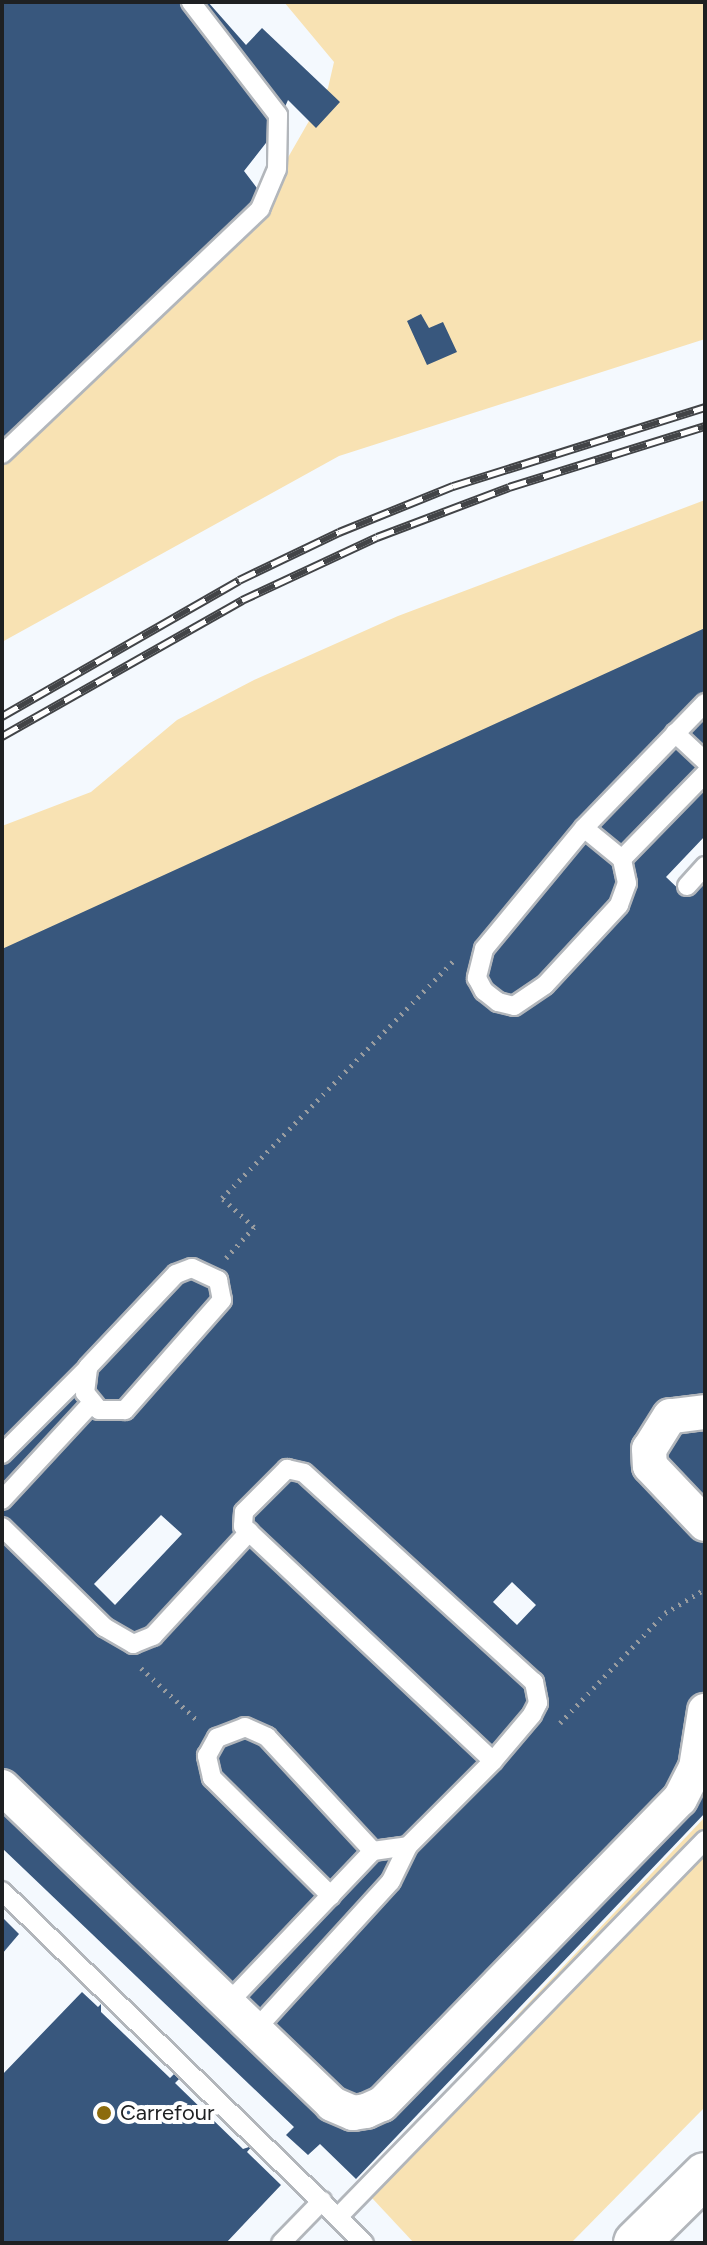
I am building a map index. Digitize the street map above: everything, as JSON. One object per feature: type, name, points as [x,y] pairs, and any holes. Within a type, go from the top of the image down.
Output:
[{"type":"street","points":[[705,1412],[670,1416],[649,1449],[650,1466],[705,1524]]},
{"type":"street","points":[[2,1787],[341,2110],[366,2111],[382,2104],[680,1799],[696,1768],[705,1711]]},
{"type":"street","points":[[636,2243],[705,2175]]},
{"type":"lane","points":[[2,454],[260,209],[277,169],[278,115],[191,2]]},
{"type":"lane","points":[[584,828],[622,859],[627,883],[619,905],[530,998],[514,1006],[498,1002],[484,991],[478,962],[584,828],[705,703]]},
{"type":"lane","points":[[675,733],[705,761]]},
{"type":"lane","points":[[622,859],[705,774]]},
{"type":"lane","points":[[687,886],[705,866]]},
{"type":"lane","points":[[2,1454],[176,1274],[192,1268],[212,1274],[222,1300],[125,1410],[112,1414],[91,1404],[85,1393],[88,1367]]},
{"type":"lane","points":[[2,1500],[91,1404]]},
{"type":"lane","points":[[256,2029],[391,1881],[408,1846],[493,1761],[538,1703],[538,1691],[526,1670],[297,1470],[280,1472],[244,1512],[249,1532],[493,1761]]},
{"type":"lane","points":[[2,1527],[119,1640],[133,1644],[153,1636],[249,1532]]},
{"type":"lane","points":[[331,1896],[212,1778],[207,1756],[217,1738],[245,1727],[267,1737],[373,1851]]},
{"type":"lane","points":[[338,2217],[705,1840]]},
{"type":"lane","points":[[228,2003],[373,1851],[408,1846]]},
{"type":"lane","points":[[2,1891],[364,2243]]},
{"type":"lane","points":[[281,2243],[322,2201]]},
{"type":"path","points":[[212,1274],[254,1227],[222,1198],[452,958],[478,962]]},
{"type":"path","points":[[552,1731],[665,1613],[705,1589]]},
{"type":"path","points":[[119,1640],[143,1670],[217,1738]]},
{"type":"shaded area","points":[[284,2],[705,2],[705,339],[339,456],[2,642],[2,449],[234,241],[271,187],[328,88],[334,62]]},
{"type":"shaded area","points":[[705,500],[705,636],[2,955],[2,826],[91,792],[177,720],[254,680],[398,616]]},
{"type":"shaded area","points":[[705,1817],[705,2107],[571,2243],[414,2243],[358,2183]]},
{"type":"building","points":[[2,2],[208,2],[246,45],[262,28],[340,102],[316,128],[288,100],[273,134],[244,171],[260,192],[2,460]]},
{"type":"building","points":[[421,314],[429,328],[443,322],[457,352],[427,365],[407,321]]},
{"type":"building","points":[[705,628],[705,836],[666,877],[687,897],[705,878],[705,1813],[356,2179],[320,2144],[308,2155],[286,2135],[294,2127],[2,1848],[2,949]],"holes":[[[161,1515],[182,1534],[115,1605],[94,1584]],[[512,1582],[536,1605],[517,1625],[493,1602]]]},
{"type":"building","points":[[2,1917],[19,1934],[2,1954]]},
{"type":"building","name":"Carrefour","points":[[82,1992],[98,2007],[101,2004],[101,2012],[170,2078],[175,2073],[180,2078],[175,2083],[243,2149],[252,2146],[247,2152],[281,2185],[226,2243],[2,2243],[2,2075]]},
{"type":"railway","points":[[2,716],[239,580],[339,532],[453,486],[705,407]]},
{"type":"railway","points":[[2,736],[242,600],[377,537],[509,487],[705,426]]},
{"type":"place","name":"Carrefour","points":[[104,2113]]}]
